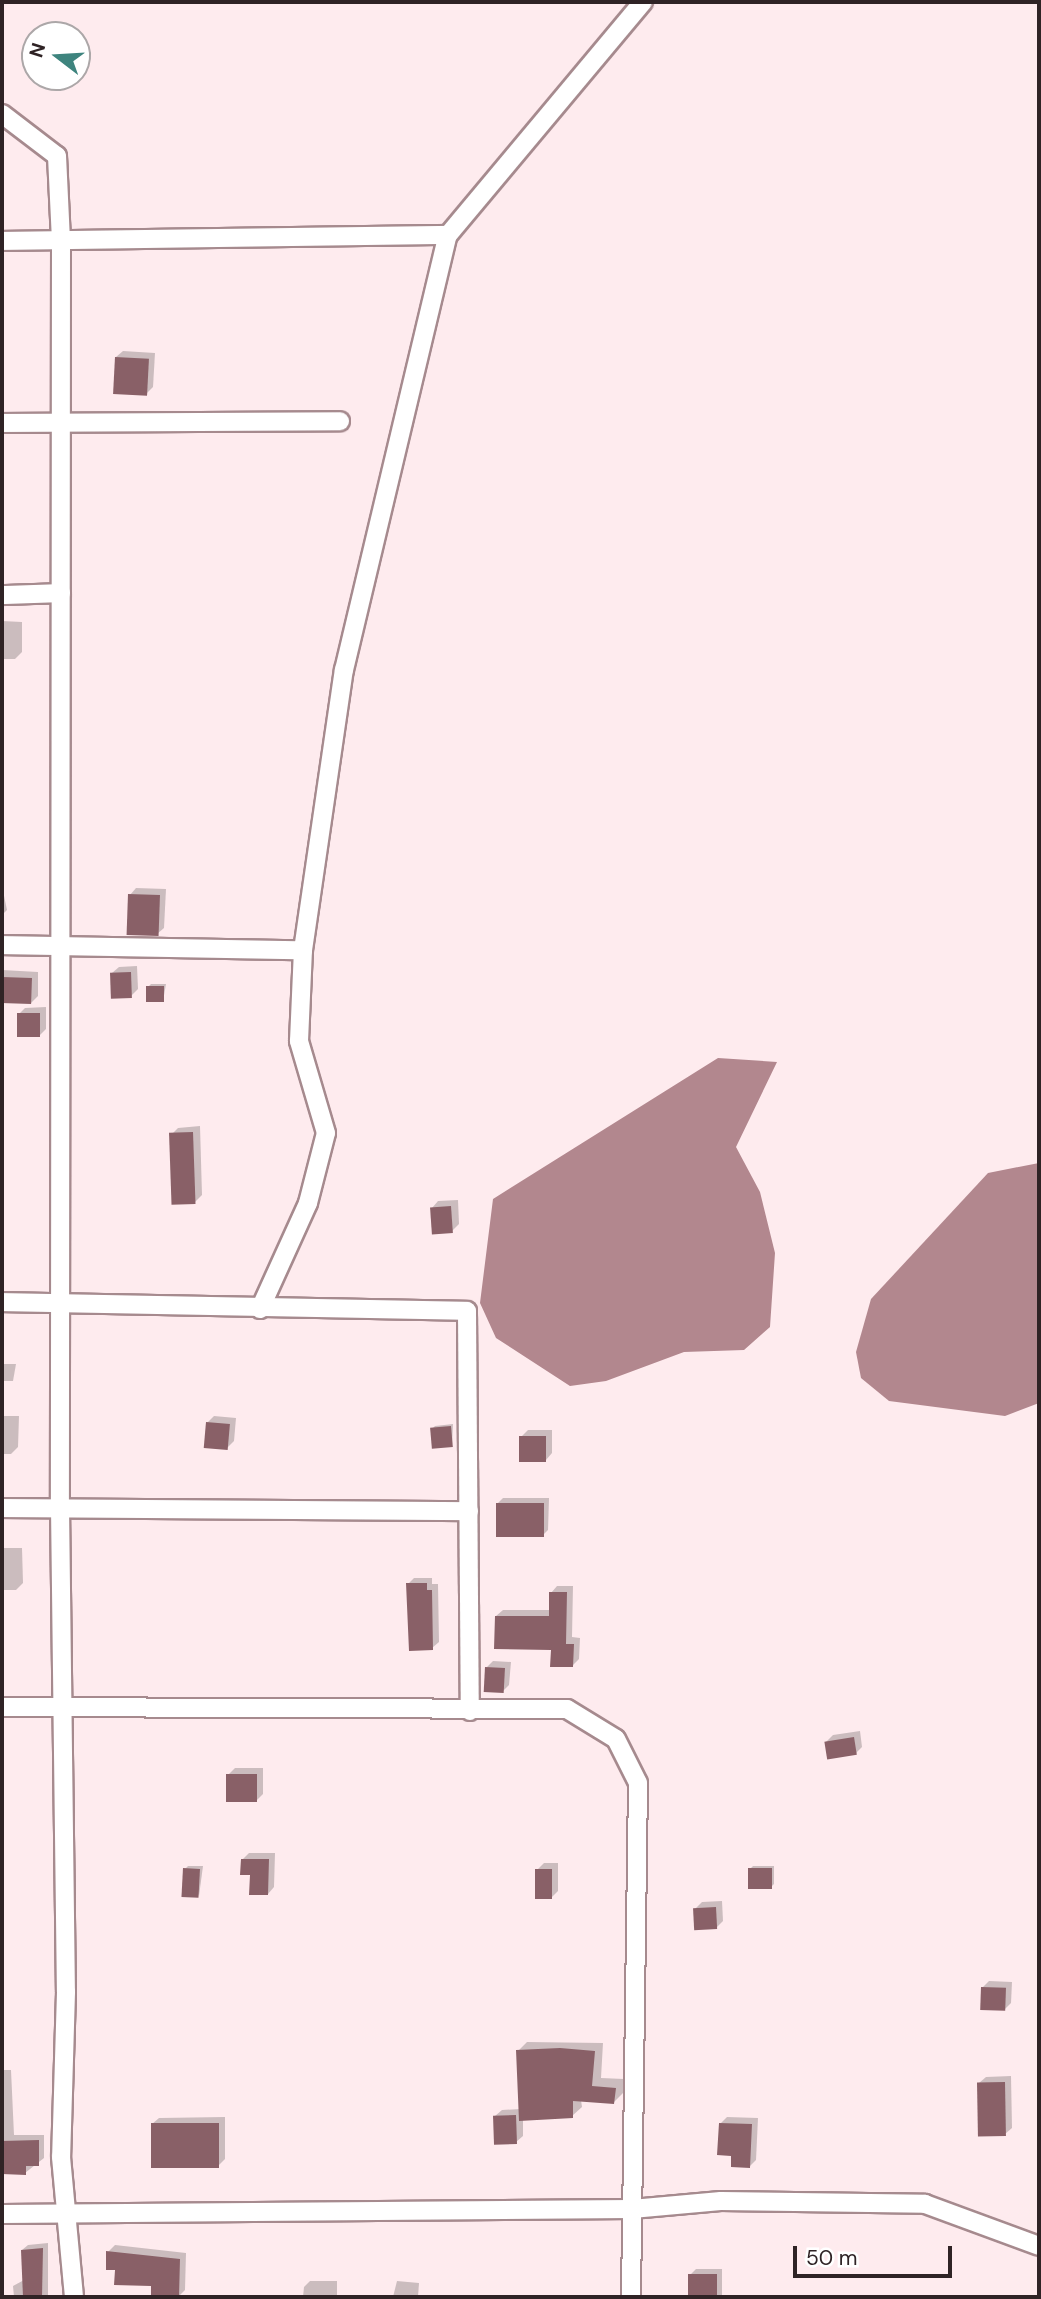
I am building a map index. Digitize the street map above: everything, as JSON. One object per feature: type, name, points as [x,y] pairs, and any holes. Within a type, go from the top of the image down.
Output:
[{"type":"street","points":[[260,1309],[308,1203],[326,1133],[299,1041],[303,950],[344,670],[448,235],[643,2]]},
{"type":"street","points":[[2,114],[57,156],[61,240],[60,1507],[66,1992],[61,2157],[65,2215],[74,2261],[74,2297]]},
{"type":"street","points":[[2,241],[448,235]]},
{"type":"street","points":[[2,423],[340,421]]},
{"type":"street","points":[[2,595],[61,593]]},
{"type":"street","points":[[2,946],[303,950]]},
{"type":"street","points":[[2,1302],[467,1311],[470,1711]]},
{"type":"street","points":[[2,1507],[469,1511]]},
{"type":"street","points":[[2,1707],[470,1711],[567,1709],[616,1739],[638,1783],[631,2297]]},
{"type":"street","points":[[2,2214],[632,2209],[721,2201],[925,2204],[1039,2246]]},
{"type":"shaded area","points":[[718,1058],[777,1062],[736,1147],[760,1192],[775,1253],[770,1327],[744,1350],[684,1352],[606,1381],[570,1386],[496,1338],[480,1303],[493,1199]]},
{"type":"shaded area","points":[[1039,1163],[1039,1403],[1005,1416],[889,1401],[861,1378],[856,1352],[871,1299],[988,1173]]},
{"type":"building","points":[[115,357],[149,359],[147,396],[113,394]]},
{"type":"building","points":[[128,894],[160,895],[159,936],[127,935]]},
{"type":"building","points":[[131,972],[132,998],[111,999],[110,973]]},
{"type":"building","points":[[2,977],[32,978],[31,1004],[2,1003]]},
{"type":"building","points":[[146,986],[164,986],[164,1002],[146,1002]]},
{"type":"building","points":[[17,1013],[40,1013],[40,1037],[17,1037]]},
{"type":"building","points":[[193,1132],[196,1204],[172,1205],[169,1133]]},
{"type":"building","points":[[451,1206],[453,1233],[432,1234],[430,1207]]},
{"type":"building","points":[[206,1422],[230,1424],[228,1450],[204,1448]]},
{"type":"building","points":[[451,1426],[453,1447],[432,1449],[430,1428]]},
{"type":"building","points":[[519,1436],[546,1436],[546,1462],[519,1462]]},
{"type":"building","points":[[496,1503],[544,1503],[544,1537],[496,1537]]},
{"type":"building","points":[[406,1583],[427,1583],[427,1590],[432,1590],[433,1650],[409,1651]]},
{"type":"building","points":[[549,1592],[567,1592],[566,1644],[574,1644],[573,1667],[550,1667],[551,1650],[494,1649],[495,1616],[549,1616]]},
{"type":"building","points":[[485,1667],[505,1668],[504,1693],[484,1692]]},
{"type":"building","points":[[854,1737],[857,1755],[827,1759],[824,1742]]},
{"type":"building","points":[[226,1774],[257,1774],[257,1802],[226,1802]]},
{"type":"building","points":[[241,1859],[269,1859],[268,1895],[249,1895],[250,1875],[240,1875]]},
{"type":"building","points":[[183,1868],[200,1869],[198,1898],[181,1897]]},
{"type":"building","points":[[748,1868],[772,1868],[772,1889],[748,1889]]},
{"type":"building","points":[[535,1869],[552,1869],[552,1899],[535,1899]]},
{"type":"building","points":[[716,1907],[717,1929],[694,1930],[693,1908]]},
{"type":"building","points":[[981,1987],[1006,1988],[1005,2011],[980,2010]]},
{"type":"building","points":[[560,2048],[595,2051],[592,2086],[616,2088],[614,2104],[573,2101],[573,2118],[519,2121],[516,2050]]},
{"type":"building","points":[[977,2082],[1005,2082],[1006,2136],[978,2136]]},
{"type":"building","points":[[516,2115],[517,2144],[494,2145],[493,2116]]},
{"type":"building","points":[[151,2123],[219,2123],[219,2168],[151,2168]]},
{"type":"building","points":[[719,2123],[752,2124],[750,2168],[731,2167],[731,2156],[717,2155]]},
{"type":"building","points":[[39,2140],[39,2166],[26,2166],[26,2175],[2,2174],[2,2141]]},
{"type":"building","points":[[43,2248],[42,2297],[23,2297],[21,2250]]},
{"type":"building","points":[[106,2251],[180,2259],[179,2297],[151,2297],[151,2286],[114,2285],[115,2270],[106,2270]]},
{"type":"building","points":[[688,2274],[717,2274],[717,2297],[688,2297]]}]
